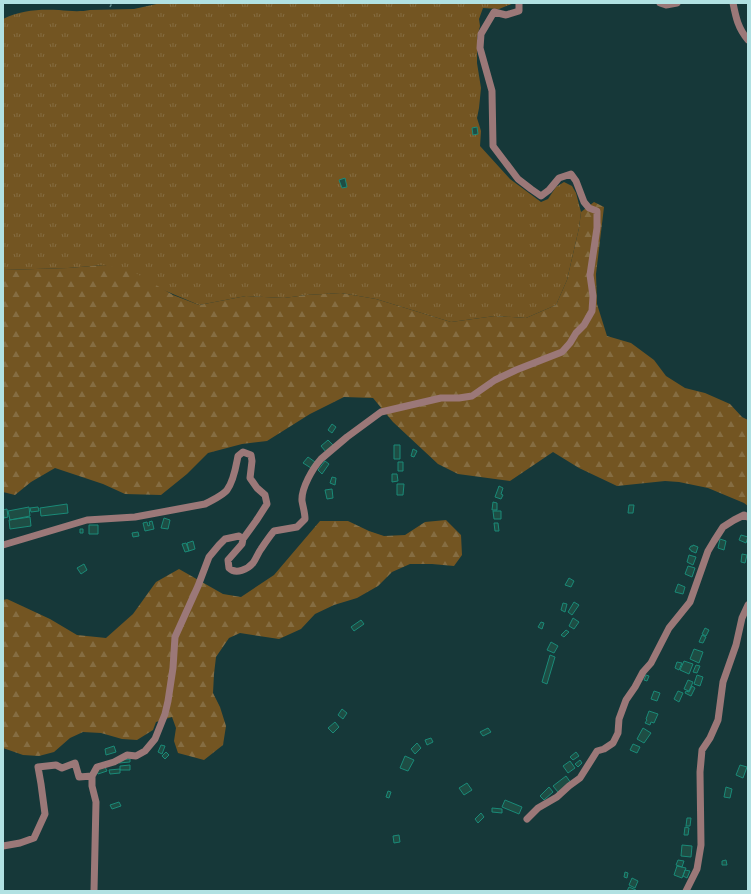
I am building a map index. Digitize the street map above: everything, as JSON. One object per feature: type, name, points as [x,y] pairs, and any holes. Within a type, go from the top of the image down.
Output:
[{"type":"street","points":[[3,545],[87,520],[135,517],[205,504],[212,501],[227,490],[234,475],[238,456],[243,452],[251,455],[252,461],[250,478],[265,496],[267,504],[250,531],[243,539],[242,544],[228,560],[231,571],[238,572],[247,568],[254,562],[260,550],[274,531],[297,527],[305,519],[302,492],[318,462],[347,437],[381,412],[441,398],[472,396],[495,380],[562,352],[570,343],[576,332],[584,324],[592,311],[594,296],[590,275],[597,228],[597,211],[589,208],[584,202],[576,181],[571,174],[559,178],[549,190],[541,196],[518,180],[493,146],[492,91],[480,48],[481,34],[494,12],[506,15],[519,11],[519,3]]},
{"type":"street","points":[[660,3],[666,5],[677,3]]},
{"type":"street","points":[[733,3],[741,31],[748,40]]},
{"type":"street","points":[[527,819],[538,808],[557,797],[580,778],[596,751],[604,749],[613,743],[618,733],[619,719],[626,700],[635,687],[642,672],[651,663],[668,628],[690,602],[708,551],[723,527],[744,515],[748,517]]},
{"type":"street","points":[[94,891],[96,802],[92,786],[92,776],[97,767],[114,762],[127,755],[136,756],[145,751],[155,740],[165,714],[168,701],[173,668],[175,637],[198,586],[209,557],[218,545],[225,539],[239,536],[243,539]]},
{"type":"street","points":[[686,891],[697,869],[701,845],[700,772],[702,750],[710,738],[718,720],[722,682],[736,646],[742,618],[748,605]]},
{"type":"street","points":[[3,846],[20,843],[34,838],[45,814],[38,767],[56,765],[62,768],[75,763],[79,777],[92,776]]},
{"type":"path","points":[[110,7],[112,3]]},
{"type":"green space","points":[[161,3],[514,3],[499,9],[483,8],[479,19],[480,26],[477,38],[477,63],[481,88],[477,118],[481,131],[480,146],[510,179],[541,202],[548,199],[556,187],[564,182],[572,186],[576,193],[581,212],[579,228],[567,280],[556,305],[526,318],[495,316],[451,322],[376,299],[341,293],[284,298],[246,296],[199,305],[104,265],[68,268],[3,270],[3,19],[23,12],[37,10],[78,11],[134,9]]},
{"type":"green space","points":[[594,202],[604,207],[596,274],[597,304],[607,336],[631,343],[654,360],[666,376],[685,388],[705,393],[730,404],[742,417],[748,420],[748,506],[708,488],[679,482],[665,481],[617,486],[579,468],[553,452],[510,481],[458,474],[438,464],[393,422],[373,398],[344,397],[310,414],[267,441],[242,444],[208,453],[187,474],[161,495],[125,494],[103,484],[55,468],[31,482],[15,495],[3,492],[3,270],[68,268],[104,265],[134,272],[173,295],[199,305],[246,296],[284,298],[341,293],[376,299],[451,322],[495,316],[526,318],[556,305],[567,280],[579,228],[581,212]]},
{"type":"green space","points":[[446,520],[461,535],[462,555],[454,566],[410,564],[392,572],[378,586],[357,598],[334,605],[315,614],[301,629],[279,639],[240,633],[229,638],[216,657],[214,674],[213,693],[220,707],[226,726],[223,745],[204,760],[178,753],[174,741],[176,728],[172,717],[156,722],[153,730],[137,740],[122,739],[101,733],[83,732],[70,738],[54,752],[39,756],[23,755],[3,748],[3,600],[7,599],[50,619],[77,635],[106,638],[133,614],[156,582],[179,569],[223,594],[241,597],[274,575],[320,521],[348,521],[384,536],[405,535],[425,522]]},
{"type":"building","points":[[477,127],[478,134],[473,135],[472,128]]},
{"type":"building","points":[[345,178],[347,187],[342,188],[339,180]]},
{"type":"building","points":[[332,424],[336,427],[332,433],[328,430]]},
{"type":"building","points":[[328,440],[334,446],[326,452],[321,446]]},
{"type":"building","points":[[394,445],[400,445],[400,459],[394,459]]},
{"type":"building","points":[[413,449],[417,451],[414,457],[411,456]]},
{"type":"building","points":[[308,457],[315,462],[311,468],[303,463]]},
{"type":"building","points":[[325,461],[329,464],[322,474],[318,470]]},
{"type":"building","points":[[398,462],[403,462],[403,471],[398,471]]},
{"type":"building","points":[[392,474],[397,474],[398,481],[392,482]]},
{"type":"building","points":[[332,477],[336,478],[335,485],[330,483]]},
{"type":"building","points":[[397,484],[404,484],[403,495],[397,495]]},
{"type":"building","points":[[499,486],[503,488],[501,494],[503,495],[501,499],[495,497]]},
{"type":"building","points":[[332,489],[333,498],[327,499],[325,490]]},
{"type":"building","points":[[493,502],[497,503],[497,510],[492,510]]},
{"type":"building","points":[[67,504],[68,513],[41,516],[40,508]]},
{"type":"building","points":[[629,505],[634,505],[633,513],[628,513]]},
{"type":"building","points":[[29,507],[30,516],[10,520],[8,511]]},
{"type":"building","points":[[38,507],[39,511],[31,512],[30,508]]},
{"type":"building","points":[[7,509],[8,517],[4,518],[3,510]]},
{"type":"building","points":[[493,511],[501,511],[501,519],[494,519]]},
{"type":"building","points":[[30,517],[31,526],[10,529],[9,520]]},
{"type":"building","points":[[164,518],[170,520],[168,529],[161,528]]},
{"type":"building","points":[[152,521],[154,529],[145,531],[143,523],[147,522],[148,526],[150,525],[149,522]]},
{"type":"building","points":[[494,523],[498,523],[499,531],[495,531]]},
{"type":"building","points":[[89,525],[98,525],[98,534],[89,534]]},
{"type":"building","points":[[80,529],[83,529],[83,533],[80,533]]},
{"type":"building","points":[[138,532],[139,536],[133,537],[132,533]]},
{"type":"building","points":[[741,535],[748,537],[746,543],[739,540]]},
{"type":"building","points":[[720,539],[726,541],[724,550],[718,548]]},
{"type":"building","points":[[193,541],[195,549],[189,551],[187,543]]},
{"type":"building","points":[[186,543],[189,551],[185,552],[182,544]]},
{"type":"building","points":[[693,545],[698,547],[696,553],[689,549]]},
{"type":"building","points":[[742,554],[747,555],[745,563],[741,562]]},
{"type":"building","points":[[689,555],[696,557],[693,565],[687,562]]},
{"type":"building","points":[[84,564],[87,570],[81,574],[77,568]]},
{"type":"building","points":[[688,566],[695,568],[692,577],[685,574]]},
{"type":"building","points":[[569,578],[574,581],[571,587],[565,585]]},
{"type":"building","points":[[678,584],[685,587],[683,594],[675,592]]},
{"type":"building","points":[[574,602],[579,605],[572,615],[568,612]]},
{"type":"building","points":[[563,603],[567,604],[565,612],[561,610]]},
{"type":"building","points":[[573,618],[579,622],[574,629],[569,626]]},
{"type":"building","points":[[361,620],[364,624],[354,631],[351,627]]},
{"type":"building","points":[[541,622],[544,623],[542,629],[538,627]]},
{"type":"building","points":[[705,628],[709,630],[706,636],[702,634]]},
{"type":"building","points":[[566,630],[569,632],[564,637],[561,635]]},
{"type":"building","points":[[702,635],[706,637],[703,643],[699,642]]},
{"type":"building","points":[[551,642],[558,646],[554,653],[547,650]]},
{"type":"building","points":[[694,649],[703,652],[699,663],[690,659]]},
{"type":"building","points":[[550,655],[555,657],[547,684],[542,682]]},
{"type":"building","points":[[684,661],[693,664],[689,674],[680,670]]},
{"type":"building","points":[[677,662],[682,663],[679,670],[675,668]]},
{"type":"building","points":[[696,665],[700,666],[697,673],[693,672]]},
{"type":"building","points":[[646,675],[649,676],[647,681],[644,680]]},
{"type":"building","points":[[697,675],[703,677],[700,686],[694,684]]},
{"type":"building","points":[[688,680],[693,682],[689,691],[684,689]]},
{"type":"building","points":[[692,686],[695,688],[691,696],[685,693],[686,691],[689,692]]},
{"type":"building","points":[[654,691],[660,693],[657,701],[651,699]]},
{"type":"building","points":[[678,691],[683,693],[679,702],[674,699]]},
{"type":"building","points":[[342,709],[347,713],[343,719],[338,715]]},
{"type":"building","points":[[649,711],[658,714],[654,723],[651,722],[650,725],[645,723]]},
{"type":"building","points":[[335,722],[339,727],[333,733],[328,728]]},
{"type":"building","points":[[488,728],[491,732],[483,736],[480,732]]},
{"type":"building","points":[[643,728],[651,733],[644,743],[637,739]]},
{"type":"building","points":[[431,738],[433,742],[427,745],[425,740]]},
{"type":"building","points":[[417,743],[421,748],[415,754],[411,749]]},
{"type":"building","points":[[633,744],[640,747],[637,753],[630,750]]},
{"type":"building","points":[[161,745],[165,746],[162,754],[158,752]]},
{"type":"building","points":[[114,746],[116,752],[106,755],[105,749]]},
{"type":"building","points":[[166,752],[169,755],[165,759],[162,756]]},
{"type":"building","points":[[576,752],[579,756],[573,760],[570,757]]},
{"type":"building","points":[[405,756],[414,760],[408,771],[400,768]]},
{"type":"building","points":[[130,759],[130,762],[119,763],[119,760]]},
{"type":"building","points":[[580,760],[582,763],[578,767],[575,764]]},
{"type":"building","points":[[570,761],[575,768],[568,773],[563,766]]},
{"type":"building","points":[[130,765],[130,770],[120,770],[120,766]]},
{"type":"building","points":[[740,765],[747,767],[743,778],[736,775]]},
{"type":"building","points":[[105,767],[107,771],[98,774],[97,770]]},
{"type":"building","points":[[120,769],[120,773],[110,774],[109,770]]},
{"type":"building","points":[[566,776],[571,783],[558,792],[553,786]]},
{"type":"building","points":[[467,783],[472,790],[464,795],[459,788]]},
{"type":"building","points":[[549,787],[553,792],[544,800],[540,796]]},
{"type":"building","points":[[726,787],[732,789],[730,798],[724,797]]},
{"type":"building","points":[[388,791],[391,792],[389,798],[386,797]]},
{"type":"building","points":[[505,800],[522,807],[519,814],[502,807]]},
{"type":"building","points":[[119,802],[121,806],[112,809],[110,805]]},
{"type":"building","points":[[492,808],[502,809],[502,813],[492,812]]},
{"type":"building","points":[[481,813],[484,817],[478,823],[475,819]]},
{"type":"building","points":[[687,818],[691,818],[690,826],[686,826]]},
{"type":"building","points":[[685,827],[689,828],[688,835],[684,835]]},
{"type":"building","points":[[399,835],[400,842],[394,843],[393,836]]},
{"type":"building","points":[[682,845],[692,846],[691,857],[681,856]]},
{"type":"building","points":[[678,860],[684,861],[682,867],[676,865]]},
{"type":"building","points":[[726,860],[727,865],[722,865],[722,861]]},
{"type":"building","points":[[677,866],[686,868],[682,878],[674,875]]},
{"type":"building","points":[[685,870],[690,871],[687,878],[683,876]]},
{"type":"building","points":[[625,872],[628,873],[627,878],[624,877]]},
{"type":"building","points":[[632,878],[638,881],[635,888],[629,885]]},
{"type":"building","points":[[629,887],[636,890],[627,891]]}]
